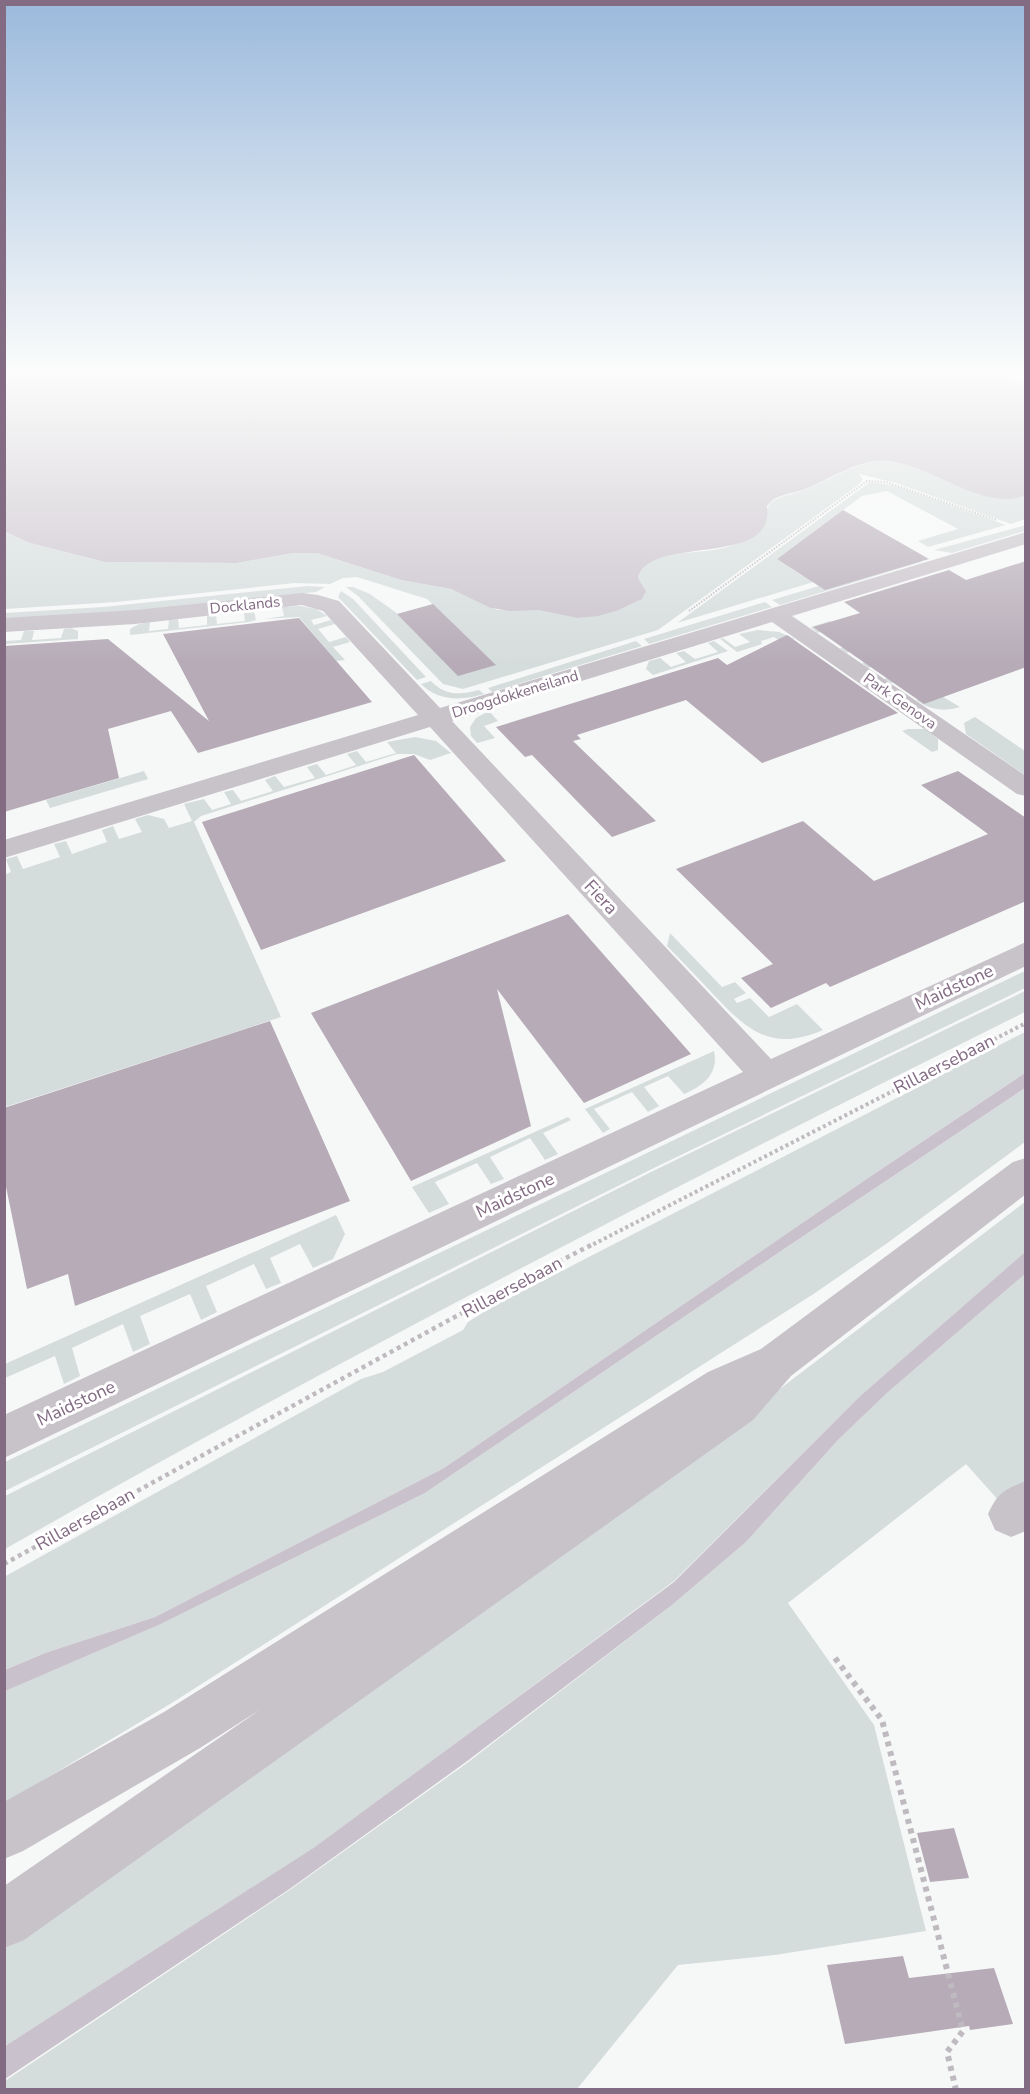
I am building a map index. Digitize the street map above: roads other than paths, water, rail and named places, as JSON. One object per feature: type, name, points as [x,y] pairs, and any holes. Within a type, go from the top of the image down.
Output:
[{"type":"street","name":"Droogdokkeneiland","points":[[4,849],[1026,538]]},
{"type":"street","name":"Docklands","points":[[4,625],[135,617],[302,599],[318,601],[331,606],[339,613],[436,718]]},
{"type":"street","name":"Park Genova","points":[[775,614],[1026,788]]},
{"type":"street","name":"Fiera","points":[[436,718],[767,1076]]},
{"type":"street","name":"Maidstone","points":[[4,1437],[1026,953]]},
{"type":"street","points":[[4,1920],[738,1405],[776,1362],[1026,1173]]},
{"type":"street","points":[[4,1832],[182,1730],[382,1605],[723,1386],[776,1362]]}]
